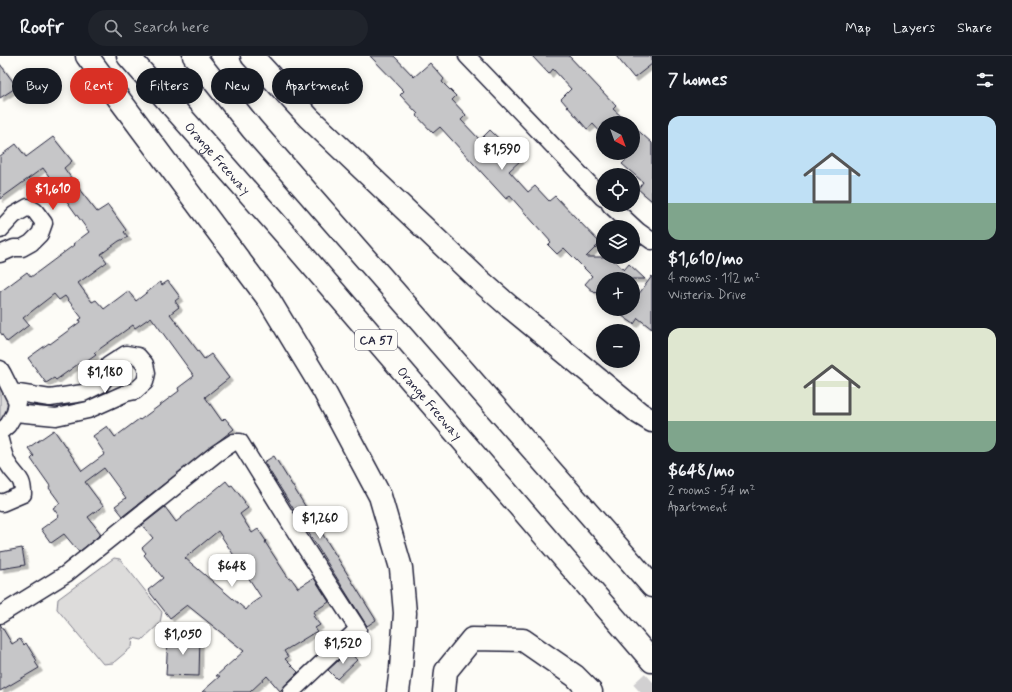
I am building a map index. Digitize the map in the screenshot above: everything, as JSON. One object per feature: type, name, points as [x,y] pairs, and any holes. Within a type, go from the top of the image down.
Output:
[{"type":"highway","points":[[87,56],[269,300],[324,391],[380,496],[401,568],[405,613],[398,692]]},
{"type":"highway","name":"Orange Freeway","points":[[128,56],[285,234],[652,661]]},
{"type":"highway","points":[[194,56],[252,129],[652,586]]},
{"type":"highway","points":[[252,56],[309,118],[476,277],[516,312],[639,413],[652,421]]},
{"type":"highway","points":[[444,692],[446,671],[472,639],[523,640],[575,676],[592,692]]},
{"type":"street","points":[[467,56],[596,191]]},
{"type":"street","points":[[28,207],[35,211],[44,223],[40,234],[31,243],[22,248],[7,251],[1,229],[14,215],[28,207]]},
{"type":"street","points":[[618,212],[638,231],[652,241]]},
{"type":"street","points":[[15,413],[56,417],[88,410],[126,393],[135,391],[145,382],[147,373],[145,364],[138,356],[126,354],[109,365],[109,373],[116,385],[126,393]]},
{"type":"street","points":[[0,369],[17,402],[15,413],[8,425],[0,432]]},
{"type":"street","points":[[12,392],[50,398],[83,393],[101,384],[109,373]]},
{"type":"street","points":[[0,440],[9,465],[23,483],[23,494],[2,503],[0,502]]},
{"type":"street","points":[[0,616],[66,574],[217,453],[234,442],[240,442],[358,629],[291,692]]},
{"type":"shaded area","points":[[0,381],[6,394],[7,403],[0,425]]},
{"type":"shaded area","points":[[114,558],[120,559],[162,612],[160,623],[142,640],[133,638],[132,647],[113,663],[103,664],[57,609],[58,599]]},
{"type":"building","points":[[370,56],[394,56],[414,77],[430,63],[444,79],[442,82],[456,96],[452,100],[466,115],[461,120],[480,140],[490,130],[521,160],[509,171],[528,192],[535,186],[549,201],[555,196],[596,239],[596,247],[586,257],[596,257],[596,264],[618,264],[624,270],[629,264],[638,272],[596,272],[595,293],[585,284],[592,276],[564,248],[557,254],[548,245],[551,242],[510,196],[506,199],[440,127],[433,133],[400,95],[404,91]]},
{"type":"building","points":[[532,56],[569,56],[616,106],[613,109],[621,116],[596,116],[596,127],[593,124],[587,129],[561,99],[571,89],[553,69],[549,74]]},
{"type":"building","points":[[616,56],[652,56],[652,64],[634,78]]},
{"type":"building","points":[[0,64],[12,80],[12,90],[0,98]]},
{"type":"building","points":[[640,132],[652,143],[652,201],[640,191],[640,186],[643,182],[640,179],[640,168],[627,168],[622,164],[626,160],[640,160]]},
{"type":"building","points":[[53,137],[72,161],[64,168],[82,193],[97,212],[108,205],[126,230],[124,232],[128,237],[119,241],[101,254],[107,262],[78,283],[92,302],[96,300],[104,309],[128,291],[136,301],[160,282],[162,285],[168,281],[180,297],[175,301],[179,307],[170,314],[204,359],[211,354],[229,378],[205,397],[222,421],[225,418],[234,429],[123,516],[115,506],[126,498],[104,468],[85,482],[103,506],[88,517],[101,534],[79,552],[64,534],[51,543],[41,529],[59,516],[53,508],[60,503],[31,459],[34,456],[28,448],[54,430],[82,471],[105,454],[93,436],[107,426],[115,437],[179,391],[178,388],[194,376],[151,317],[135,328],[133,325],[94,353],[96,355],[82,365],[81,362],[56,380],[54,378],[46,383],[28,358],[80,322],[79,320],[82,318],[65,296],[59,300],[54,294],[23,318],[29,325],[7,342],[0,332],[0,292],[27,272],[31,277],[89,232],[43,168],[0,199],[0,156],[16,144],[26,157]]},
{"type":"building","points":[[640,274],[645,279],[640,279]]},
{"type":"building","points":[[652,276],[652,329],[638,318],[634,324],[622,316],[640,316],[640,292]]},
{"type":"building","points":[[274,456],[376,620],[367,626],[264,462]]},
{"type":"building","points":[[226,481],[230,486],[232,485],[248,508],[240,514],[252,533],[258,529],[289,579],[291,578],[298,588],[314,578],[329,602],[313,612],[315,615],[313,616],[320,625],[315,628],[317,631],[284,651],[288,657],[285,659],[298,672],[280,691],[267,676],[250,692],[202,692],[220,676],[216,676],[244,651],[187,605],[170,618],[148,590],[163,578],[144,555],[146,553],[142,548],[153,538],[142,525],[165,507],[176,522]],"holes":[[[218,531],[261,597],[251,604],[246,610],[185,558]]]},
{"type":"building","points":[[22,548],[25,565],[0,569],[0,552]]},
{"type":"building","points":[[0,624],[12,644],[20,639],[24,645],[26,643],[37,661],[35,662],[39,668],[0,691]]},
{"type":"building","points":[[183,634],[200,635],[199,676],[166,675],[168,636],[185,637]]},
{"type":"building","points":[[349,651],[357,660],[337,679],[328,670]]},
{"type":"tunnel","points":[[640,692],[652,681]]}]
